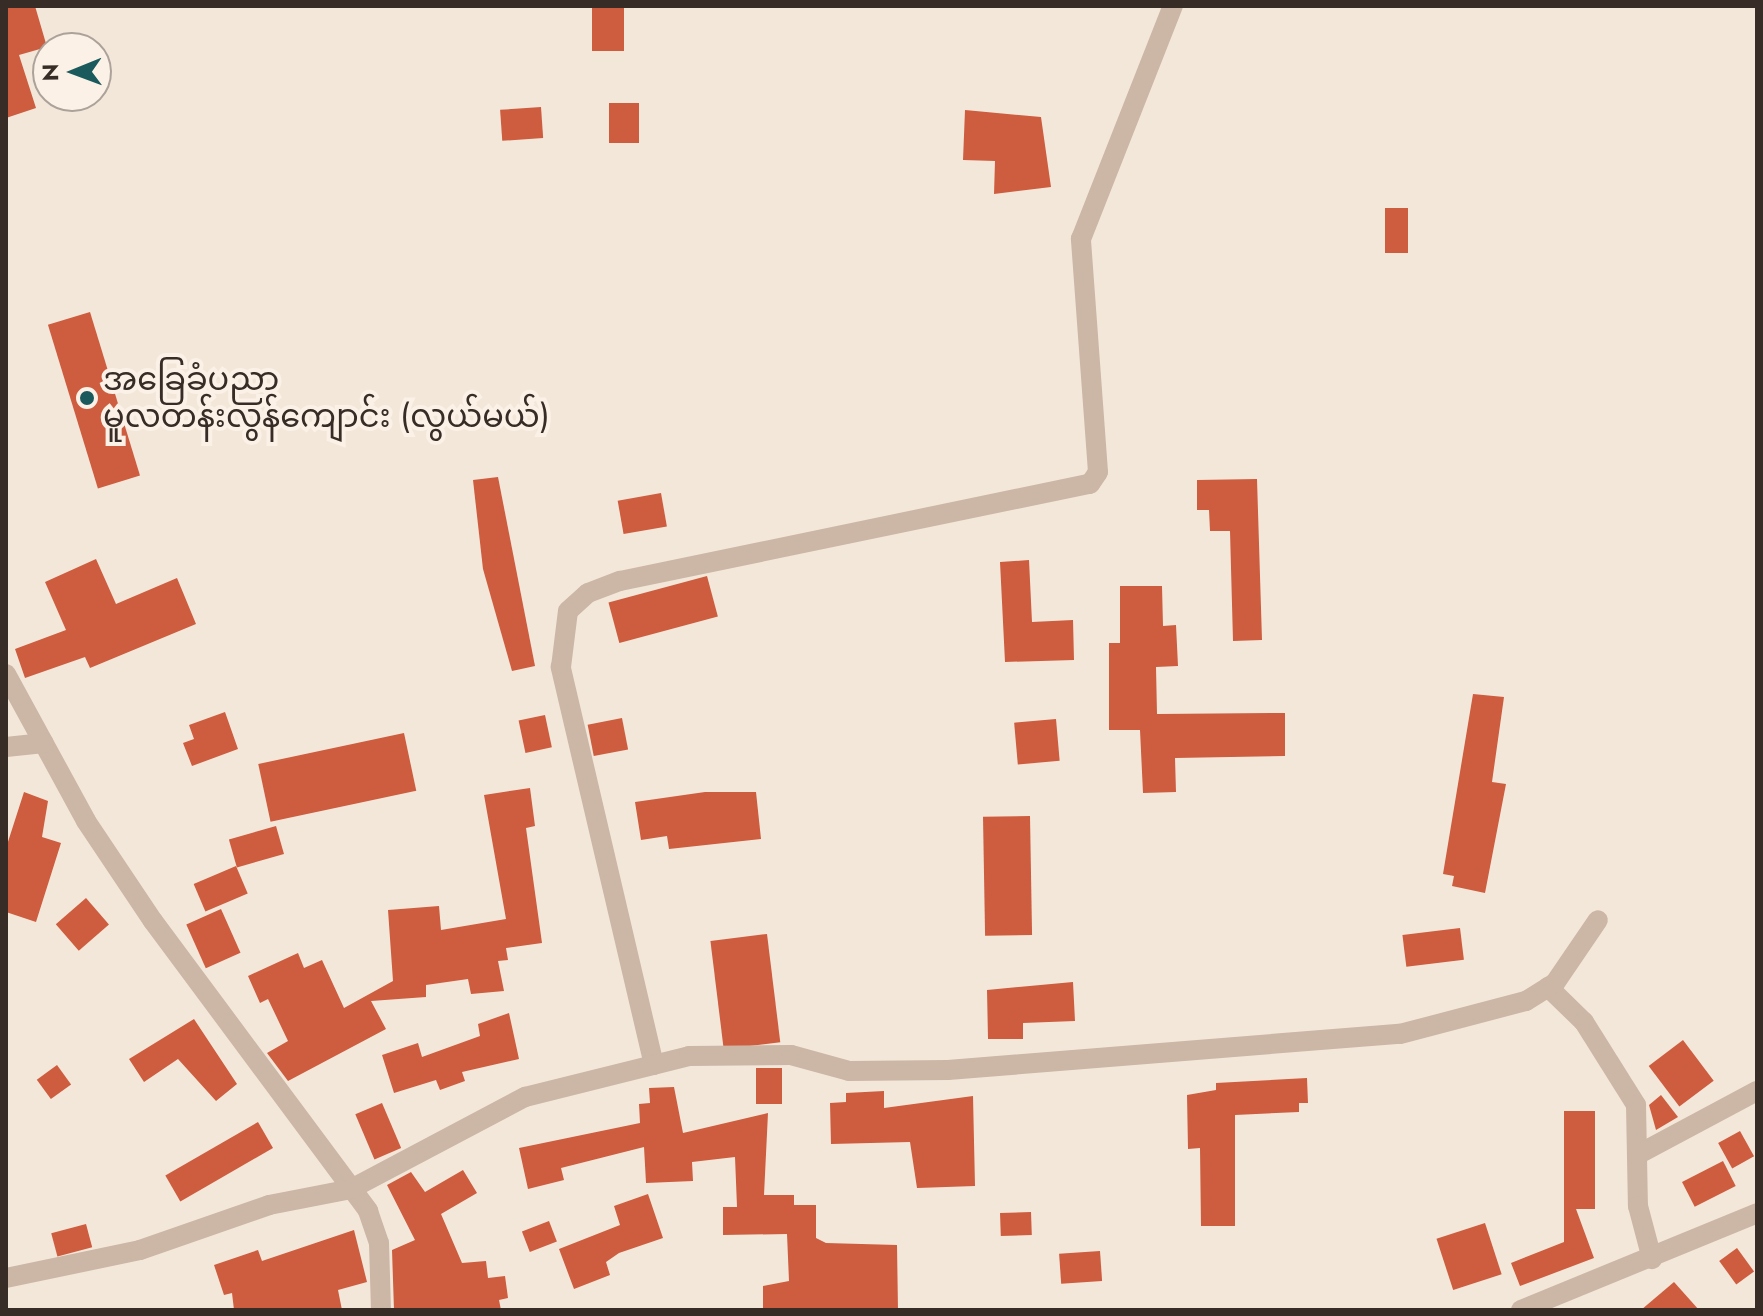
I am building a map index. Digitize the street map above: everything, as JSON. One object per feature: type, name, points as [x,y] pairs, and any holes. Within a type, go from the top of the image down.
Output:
[{"type":"street","points":[[654,1065],[561,667],[568,611],[588,593],[620,581],[1090,484],[1098,472],[1081,239],[1173,6]]},
{"type":"street","points":[[6,674],[44,743],[153,921],[351,1189],[379,1243],[381,1310]]},
{"type":"street","points":[[6,747],[44,743]]},
{"type":"street","points":[[6,1278],[140,1250],[269,1205],[351,1189],[525,1097],[689,1056],[791,1055],[849,1071],[948,1070],[1400,1034],[1526,1001],[1548,987],[1598,920]]},
{"type":"street","points":[[1548,987],[1616,1066],[1636,1105],[1638,1206],[1652,1259]]},
{"type":"street","points":[[1637,1155],[1757,1091]]},
{"type":"street","points":[[1521,1310],[1652,1259],[1757,1213]]},
{"type":"building","points":[[6,6],[35,6],[43,32],[32,32],[32,51],[19,55],[32,96],[32,109],[6,118]]},
{"type":"building","points":[[592,6],[624,6],[624,51],[592,51]]},
{"type":"building","points":[[609,103],[639,103],[639,143],[609,143]]},
{"type":"building","points":[[541,107],[543,138],[502,141],[500,110]]},
{"type":"building","points":[[965,110],[1041,117],[1051,187],[994,194],[995,161],[963,160]]},
{"type":"building","points":[[1385,208],[1408,208],[1408,253],[1385,253]]},
{"type":"building","points":[[90,312],[140,476],[98,488],[48,325]]},
{"type":"building","points":[[498,477],[535,666],[512,671],[483,569],[473,480]]},
{"type":"building","points":[[1257,479],[1262,640],[1233,641],[1230,531],[1210,531],[1209,510],[1197,510],[1197,480]]},
{"type":"building","points":[[661,493],[667,526],[624,534],[618,501]]},
{"type":"building","points":[[96,559],[116,604],[177,578],[196,624],[90,668],[85,657],[25,678],[15,649],[66,630],[45,582]]},
{"type":"building","points":[[1029,560],[1032,622],[1073,620],[1074,660],[1005,662],[1000,562]]},
{"type":"building","points":[[707,576],[718,617],[619,643],[608,602]]},
{"type":"building","points":[[1120,586],[1162,586],[1163,626],[1176,625],[1178,666],[1156,667],[1157,714],[1285,713],[1285,756],[1175,758],[1176,792],[1143,793],[1140,730],[1109,730],[1109,643],[1120,643]]},
{"type":"building","points":[[1473,694],[1504,697],[1492,782],[1506,784],[1485,893],[1452,886],[1454,876],[1443,874]]},
{"type":"building","points":[[225,712],[238,749],[192,766],[183,743],[194,739],[189,725]]},
{"type":"building","points":[[545,715],[552,747],[525,753],[519,721]]},
{"type":"building","points":[[622,718],[628,749],[594,756],[588,725]]},
{"type":"building","points":[[1056,719],[1060,761],[1018,765],[1014,723]]},
{"type":"building","points":[[404,733],[416,791],[271,822],[258,764]]},
{"type":"building","points":[[530,788],[535,826],[526,828],[542,943],[506,948],[508,960],[498,961],[504,991],[471,994],[468,979],[426,985],[426,997],[371,1001],[386,1029],[288,1081],[267,1053],[288,1041],[268,999],[260,1003],[248,976],[298,953],[304,968],[322,960],[344,1008],[393,981],[388,910],[439,906],[441,930],[506,919],[484,795]]},
{"type":"building","points":[[24,792],[48,801],[42,837],[61,843],[36,922],[6,912],[6,848]]},
{"type":"building","points":[[705,792],[756,792],[761,839],[669,849],[667,836],[641,840],[635,802]]},
{"type":"building","points":[[1030,816],[1032,935],[985,936],[983,817]]},
{"type":"building","points":[[276,826],[284,854],[237,867],[229,840]]},
{"type":"building","points":[[236,866],[248,894],[205,912],[194,884]]},
{"type":"building","points":[[86,898],[109,924],[79,951],[56,924]]},
{"type":"building","points":[[221,909],[241,953],[206,968],[186,924]]},
{"type":"building","points":[[1460,928],[1464,960],[1406,967],[1402,935]]},
{"type":"building","points":[[767,934],[780,1042],[724,1049],[710,941]]},
{"type":"building","points":[[1073,982],[1075,1021],[1023,1023],[1023,1039],[988,1039],[987,990]]},
{"type":"building","points":[[509,1013],[519,1059],[462,1072],[465,1081],[440,1090],[436,1080],[394,1093],[382,1055],[418,1043],[422,1057],[480,1036],[478,1024]]},
{"type":"building","points":[[194,1019],[237,1084],[216,1101],[178,1059],[144,1082],[129,1059]]},
{"type":"building","points":[[1683,1040],[1714,1081],[1679,1107],[1649,1066]]},
{"type":"building","points":[[57,1065],[71,1084],[51,1099],[37,1080]]},
{"type":"building","points":[[756,1068],[782,1068],[782,1104],[756,1104]]},
{"type":"building","points":[[1307,1078],[1308,1103],[1299,1103],[1299,1112],[1235,1115],[1235,1226],[1201,1226],[1200,1148],[1188,1149],[1187,1095],[1216,1090],[1216,1083]]},
{"type":"building","points":[[674,1087],[683,1133],[768,1113],[764,1195],[794,1195],[794,1205],[816,1205],[816,1238],[826,1243],[897,1245],[898,1310],[763,1310],[763,1286],[789,1281],[787,1234],[723,1235],[723,1207],[737,1207],[735,1157],[692,1162],[693,1181],[646,1183],[644,1147],[561,1168],[564,1180],[528,1189],[519,1148],[640,1123],[639,1104],[650,1103],[649,1088]]},
{"type":"building","points":[[884,1091],[884,1108],[973,1096],[975,1186],[917,1188],[910,1142],[831,1144],[830,1103],[846,1102],[846,1093]]},
{"type":"building","points":[[1661,1095],[1678,1117],[1656,1130],[1649,1105]]},
{"type":"building","points":[[382,1103],[401,1148],[374,1159],[355,1114]]},
{"type":"building","points":[[1564,1111],[1595,1111],[1595,1209],[1576,1209],[1594,1258],[1520,1286],[1511,1263],[1564,1242]]},
{"type":"building","points":[[258,1122],[273,1148],[180,1201],[165,1176]]},
{"type":"building","points":[[1740,1131],[1754,1156],[1732,1168],[1718,1143]]},
{"type":"building","points":[[1723,1161],[1736,1186],[1695,1207],[1682,1182]]},
{"type":"building","points":[[463,1170],[477,1193],[441,1214],[462,1263],[486,1261],[488,1278],[505,1276],[508,1298],[499,1300],[501,1310],[394,1310],[392,1250],[415,1240],[387,1185],[411,1172],[425,1192]]},
{"type":"building","points":[[648,1194],[663,1238],[619,1253],[606,1262],[610,1275],[574,1289],[559,1249],[620,1225],[614,1206]]},
{"type":"building","points":[[1031,1212],[1032,1235],[1001,1236],[1000,1213]]},
{"type":"building","points":[[549,1221],[557,1242],[530,1252],[522,1231]]},
{"type":"building","points":[[1485,1223],[1502,1274],[1453,1290],[1436,1239]]},
{"type":"building","points":[[86,1224],[92,1247],[57,1256],[51,1233]]},
{"type":"building","points":[[354,1230],[367,1282],[338,1290],[342,1310],[234,1310],[232,1293],[224,1295],[214,1265],[258,1250],[262,1261]]},
{"type":"building","points":[[1737,1248],[1754,1271],[1736,1284],[1719,1261]]},
{"type":"building","points":[[1100,1251],[1102,1281],[1061,1284],[1059,1254]]},
{"type":"building","points":[[1674,1282],[1699,1310],[1641,1310]]},
{"type":"place","name":"အခြေခံပညာ မူလတန်းလွန်ကျောင်း (လွယ်မယ်)","points":[[87,398]]}]
